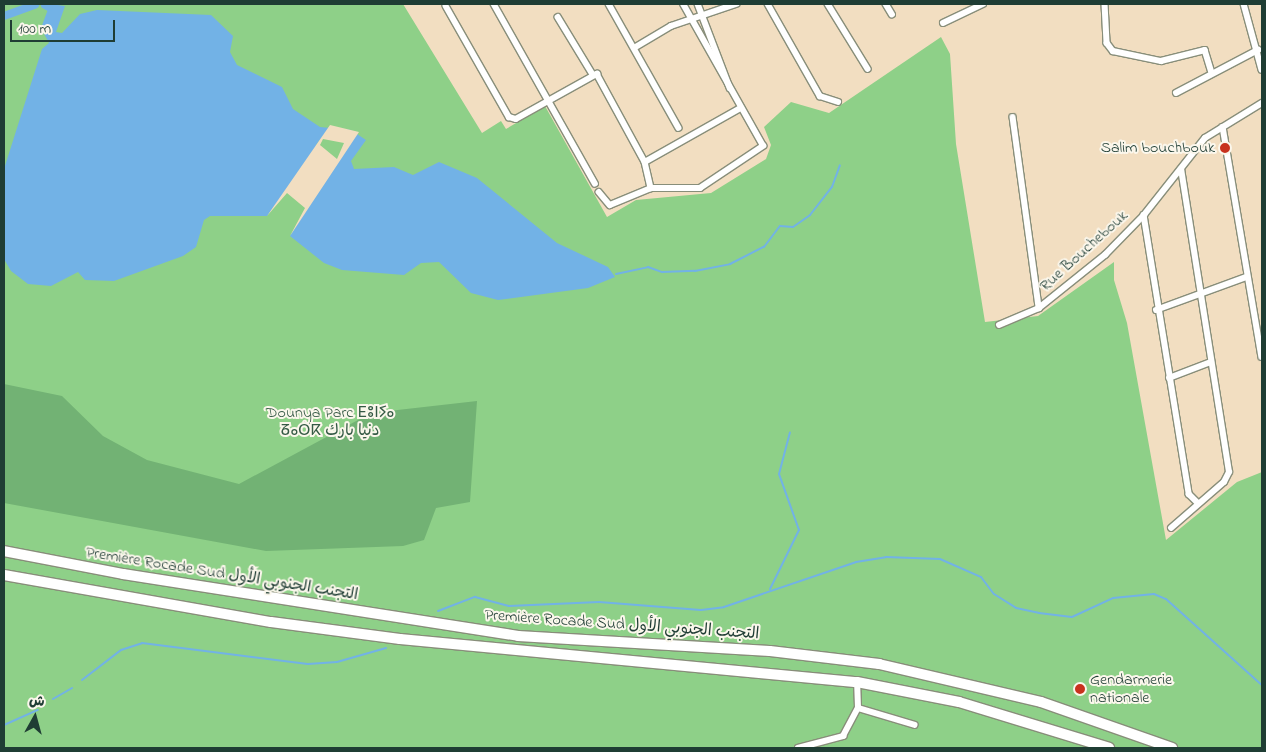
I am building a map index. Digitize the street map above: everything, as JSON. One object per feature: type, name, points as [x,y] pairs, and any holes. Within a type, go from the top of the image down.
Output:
[{"type":"highway","name":"Première Rocade Sud التجنب الجنوبي الأول","points":[[4,551],[123,574],[518,636],[770,651],[879,664],[1022,696],[1172,748]]},
{"type":"highway","name":"Première Rocade Sud التجنب الجنوبي الأول","points":[[4,575],[262,620],[400,639],[857,682],[959,702],[1109,748]]},
{"type":"street","points":[[494,4],[595,183]]},
{"type":"street","points":[[609,4],[679,128]]},
{"type":"street","points":[[599,192],[610,205],[651,188],[700,188],[762,148],[683,4]]},
{"type":"street","points":[[698,4],[726,67],[731,92]]},
{"type":"street","points":[[634,48],[690,18],[736,4]]},
{"type":"street","points":[[768,4],[820,96],[838,102]]},
{"type":"street","points":[[828,4],[868,69]]},
{"type":"street","points":[[886,4],[892,14]]},
{"type":"street","points":[[944,23],[983,4]]},
{"type":"street","points":[[1106,4],[1107,43],[1113,51],[1161,61],[1205,50],[1212,74]]},
{"type":"street","points":[[1244,4],[1262,70]]},
{"type":"street","points":[[446,6],[509,117],[516,119],[592,73]]},
{"type":"street","points":[[558,17],[592,73],[597,74],[645,162],[651,188]]},
{"type":"street","points":[[1176,93],[1258,50]]},
{"type":"street","name":"Rue Bouchebouk","points":[[999,325],[1039,308],[1144,215],[1205,138],[1262,103]]},
{"type":"street","points":[[645,162],[741,108]]},
{"type":"street","points":[[1013,117],[1039,308]]},
{"type":"street","points":[[1223,127],[1246,277],[1262,357]]},
{"type":"street","points":[[1171,528],[1224,482],[1229,472],[1181,170]]},
{"type":"street","points":[[1144,215],[1156,310],[1189,494],[1198,503]]},
{"type":"street","points":[[1156,310],[1246,277]]},
{"type":"street","points":[[1169,378],[1211,362]]},
{"type":"street","points":[[798,748],[843,736],[858,708],[857,682]]},
{"type":"street","points":[[858,708],[915,725]]},
{"type":"green space","name":"Dounya Parc ⴹⵓⵏⵢⴰ ⵒⴰⵔⴽ دنيا بارك","points":[[4,4],[403,4],[482,133],[501,121],[506,129],[545,106],[607,217],[636,200],[711,193],[766,159],[771,145],[764,127],[791,102],[829,113],[941,37],[950,54],[956,144],[985,322],[1038,316],[1114,262],[1114,280],[1127,323],[1166,540],[1237,482],[1262,472],[1262,748],[4,748]]},
{"type":"green space","points":[[4,384],[62,396],[103,436],[147,460],[239,484],[371,413],[477,401],[470,502],[436,508],[424,540],[403,546],[266,551],[4,503]]},
{"type":"water","points":[[50,4],[65,6],[56,32],[62,33],[80,14],[97,10],[211,15],[233,36],[230,52],[237,65],[282,87],[293,109],[320,127],[351,130],[366,140],[351,161],[354,169],[394,167],[413,175],[439,162],[477,178],[557,243],[608,267],[615,277],[588,288],[498,300],[471,293],[439,262],[421,263],[404,275],[342,270],[324,263],[290,236],[308,207],[287,189],[267,216],[210,216],[204,220],[196,247],[183,256],[114,281],[85,280],[78,272],[51,286],[28,284],[11,271],[4,259],[4,169],[42,49],[49,43],[41,28]],"holes":[[[322,137],[346,141],[348,147],[338,162],[316,145]]]},
{"type":"pier","points":[[330,125],[359,132],[290,236],[305,208],[287,193],[267,216]],"holes":[[[323,139],[344,143],[337,159],[320,145]]]},
{"type":"waterway","points":[[4,16],[35,5]]},
{"type":"waterway","points":[[45,5],[49,7]]},
{"type":"waterway","points":[[616,274],[648,267],[662,272],[695,271],[730,264],[764,247],[780,226],[793,227],[810,215],[832,187],[840,165]]},
{"type":"waterway","points":[[770,589],[799,530],[779,474],[790,432]]},
{"type":"waterway","points":[[438,611],[475,597],[509,606],[599,602],[701,610],[724,607],[856,562],[886,557],[940,559],[981,577],[994,594],[1016,608],[1039,613],[1072,617],[1113,598],[1154,594],[1166,599],[1262,685]]},
{"type":"waterway","points":[[82,680],[121,650],[142,643],[308,664],[337,662],[386,648]]},
{"type":"waterway","points":[[53,699],[72,688]]},
{"type":"waterway","points":[[4,725],[38,710]]},
{"type":"place","name":"Salim bouchbouk","points":[[1225,148]]},
{"type":"place","name":"Gendarmerie nationale","points":[[1080,689]]}]
